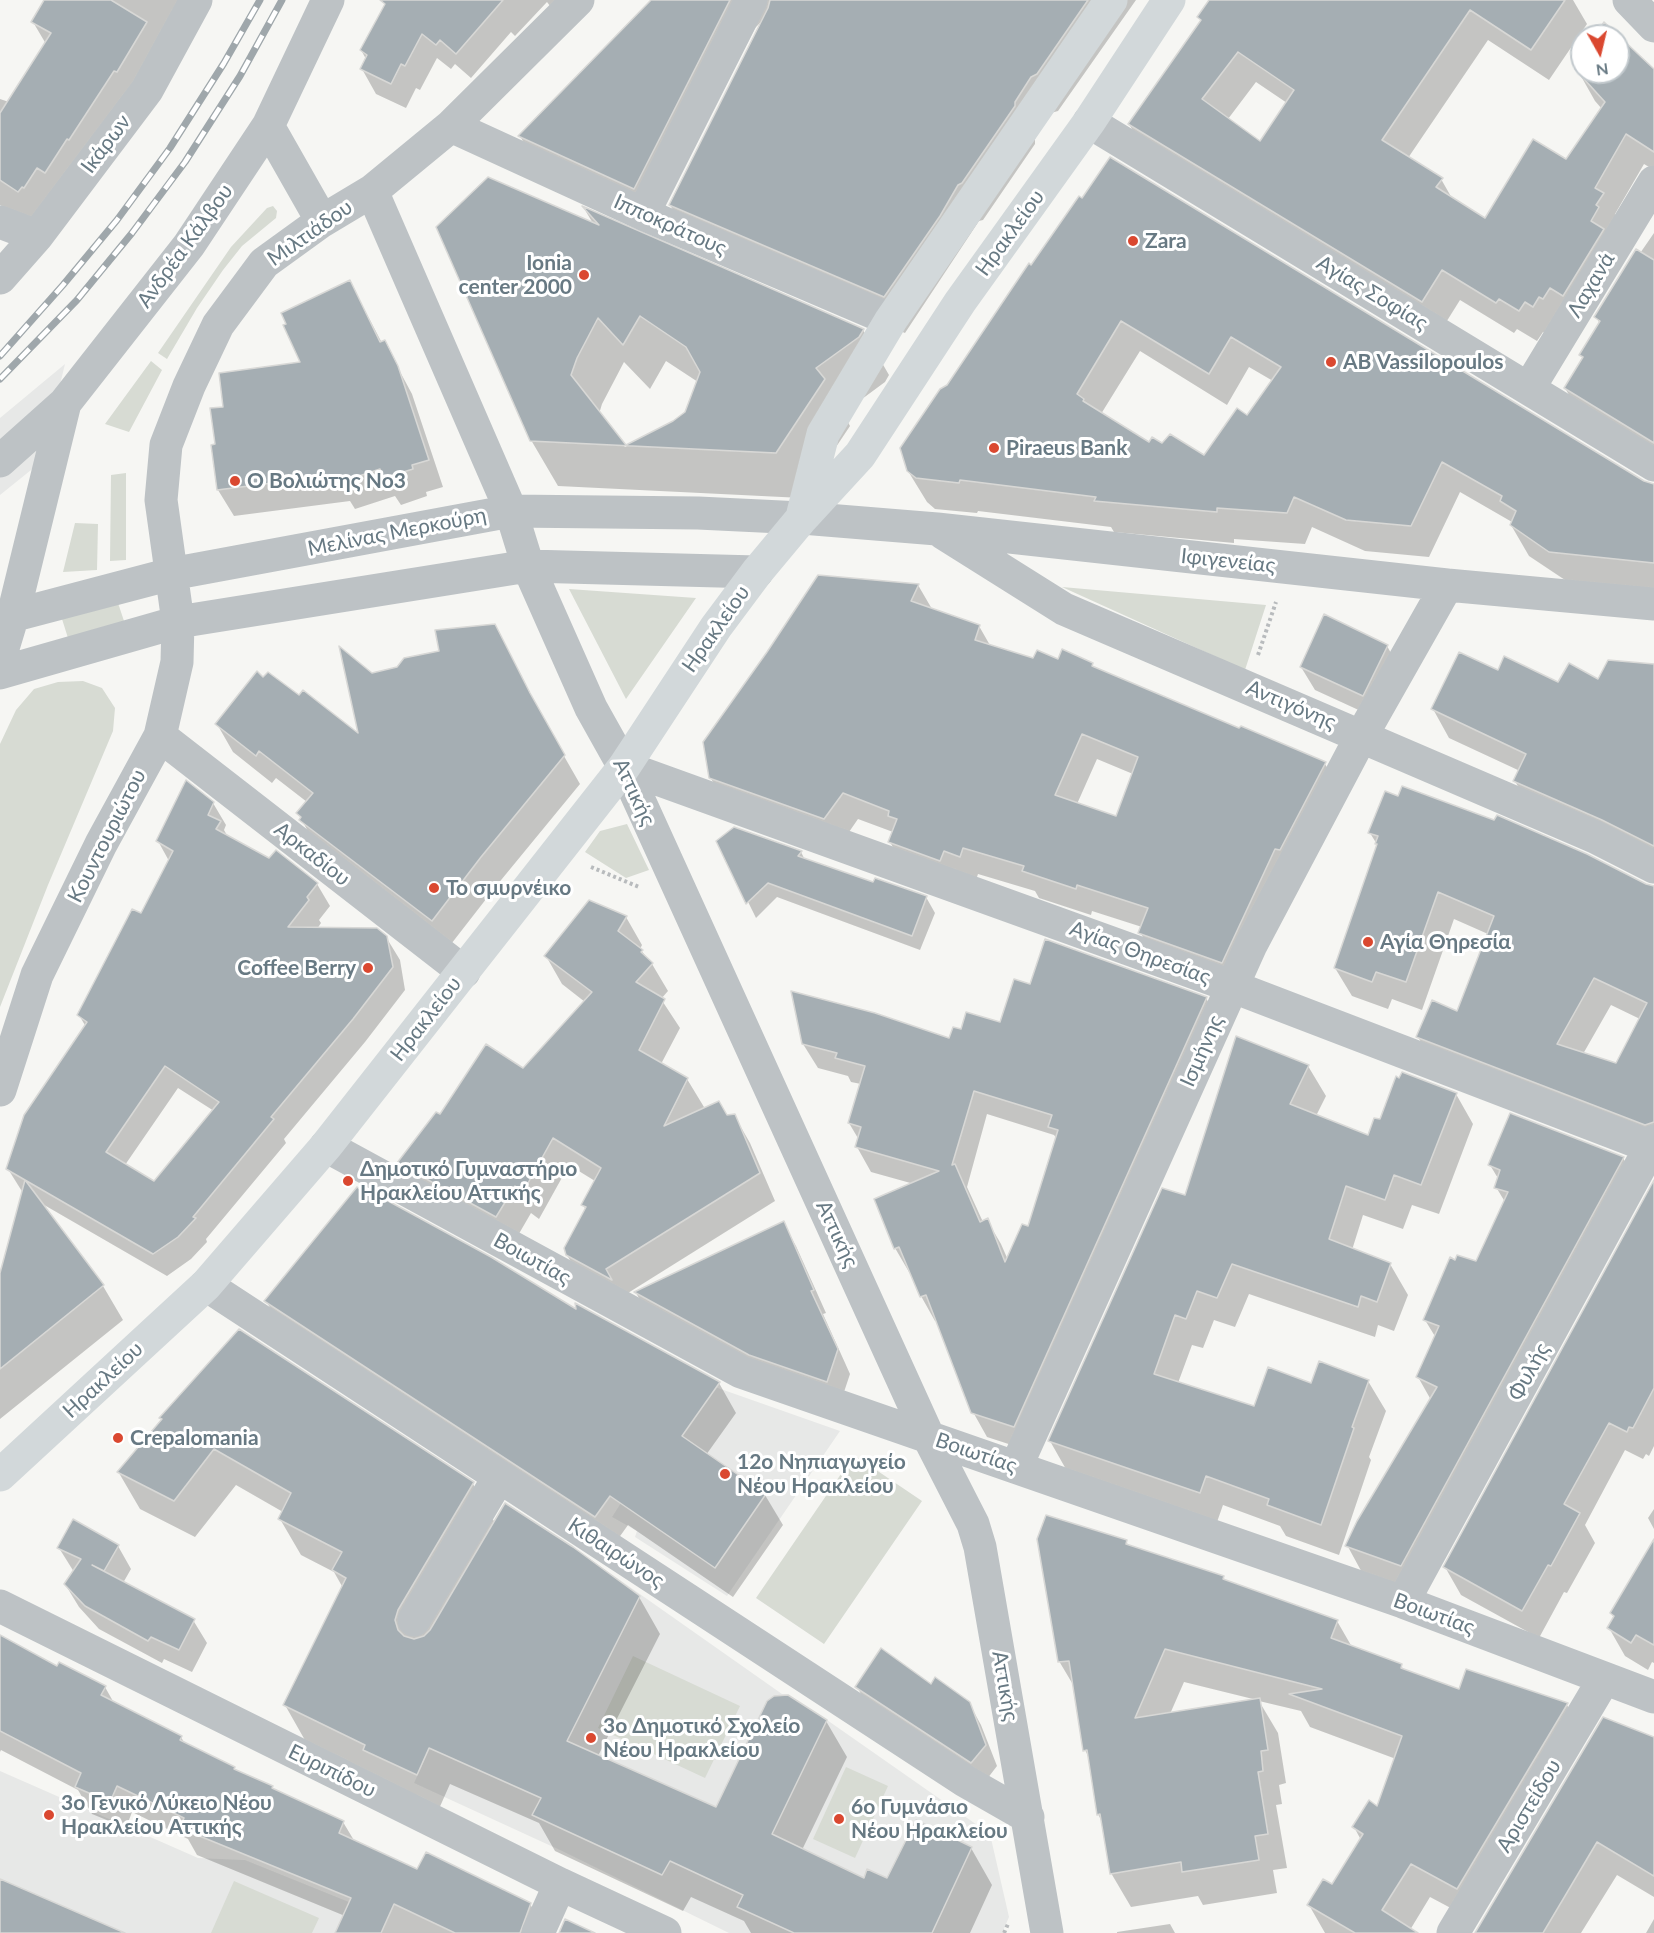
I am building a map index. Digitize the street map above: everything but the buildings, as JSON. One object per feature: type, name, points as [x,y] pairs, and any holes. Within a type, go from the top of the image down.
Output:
[{"type":"main road","name":"Ηρακλείου","points":[[802,518],[824,434],[891,320],[1111,0]]},
{"type":"main road","name":"Ηρακλείου","points":[[0,1475],[206,1285],[326,1146],[464,972],[624,767],[716,627],[757,572],[802,518],[860,455],[960,302],[1089,122],[1169,0]]},
{"type":"street","name":"Ικάρων","points":[[0,278],[37,236],[147,90],[196,0]]},
{"type":"street","name":"Ανδρέα Κάλβου","points":[[0,461],[65,403],[189,245],[268,126],[328,0]]},
{"type":"street","name":"Μιλτιάδου","points":[[171,574],[161,500],[166,445],[189,386],[218,326],[264,263],[322,221],[372,190],[451,126],[578,0]]},
{"type":"street","points":[[643,214],[751,0]]},
{"type":"street","points":[[1629,0],[1654,26]]},
{"type":"street","name":"Αγίας Σοφίας","points":[[1089,122],[1654,465]]},
{"type":"street","points":[[268,126],[322,221]]},
{"type":"street","name":"Ιπποκράτους","points":[[451,126],[643,214],[891,320]]},
{"type":"street","name":"Λαχανά","points":[[1529,388],[1654,182]]},
{"type":"street","name":"Αττικής","points":[[372,190],[511,511],[528,566],[591,708],[624,767],[929,1438],[973,1524],[980,1547],[1047,1933]]},
{"type":"street","points":[[0,222],[37,236]]},
{"type":"street","points":[[0,658],[7,617],[65,403]]},
{"type":"street","name":"Μελίνας Μερκούρη","points":[[7,617],[171,574],[511,511],[698,513],[802,518]]},
{"type":"street","name":"Ιφιγενείας","points":[[802,518],[937,529],[1447,585],[1654,604]]},
{"type":"street","name":"Αντιγόνης","points":[[937,529],[1064,609],[1596,837],[1654,867]]},
{"type":"street","points":[[0,673],[177,622],[528,566],[757,572]]},
{"type":"street","name":"Κουντουριώτου","points":[[0,1090],[37,975],[101,844],[160,736],[177,662],[177,622],[171,574]]},
{"type":"street","name":"Ισμήνης","points":[[1016,1467],[1251,945],[1362,735],[1447,585]]},
{"type":"street","name":"Αρκαδίου","points":[[160,736],[464,972]]},
{"type":"street","name":"Αγίας Θηρεσίας","points":[[624,767],[1231,986],[1653,1146]]},
{"type":"street","name":"Βοιωτίας","points":[[326,1146],[741,1372],[1403,1602],[1654,1697]]},
{"type":"street","name":"Φυλής","points":[[1403,1602],[1653,1146]]},
{"type":"street","name":"Κιθαιρώνος","points":[[206,1285],[965,1781],[1028,1817]]},
{"type":"street","points":[[414,1620],[499,1477]]},
{"type":"street","name":"Ευριπίδου","points":[[0,1606],[560,1884],[665,1933]]},
{"type":"street","name":"Αριστείδου","points":[[1453,1933],[1605,1678]]},
{"type":"street","points":[[538,1933],[560,1884]]},
{"type":"path","points":[[1247,687],[1288,568]]},
{"type":"path","points":[[557,852],[687,907]]},
{"type":"shaded area","points":[[273,206],[277,211],[276,218],[242,246],[223,270],[167,359],[158,353],[231,247],[267,208]]},
{"type":"shaded area","points":[[151,361],[162,370],[129,432],[105,424]]},
{"type":"shaded area","points":[[65,364],[41,462],[0,495],[0,418]]},
{"type":"shaded area","points":[[126,473],[126,560],[110,561],[111,475]]},
{"type":"shaded area","points":[[75,523],[98,524],[97,570],[63,572]]},
{"type":"shaded area","points":[[1062,587],[1266,605],[1245,670]]},
{"type":"shaded area","points":[[569,589],[696,598],[626,699]]},
{"type":"shaded area","points":[[118,603],[124,621],[68,638],[62,619]]},
{"type":"shaded area","points":[[83,681],[102,688],[115,708],[113,731],[48,885],[0,1007],[0,744],[16,710],[34,689],[58,682]]},
{"type":"shaded area","points":[[627,824],[649,870],[626,878],[585,852],[600,831]]},
{"type":"shaded area","name":"12ο Νηπιαγωγείο Νέου Ηρακλείου","points":[[698,1381],[840,1431],[727,1596],[635,1537],[637,1531],[612,1517]]},
{"type":"shaded area","points":[[854,1455],[922,1501],[824,1644],[756,1598]]},
{"type":"shaded area","points":[[573,1547],[782,1694],[788,1695],[827,1720],[990,1834],[1009,1917],[1002,1933],[729,1933],[562,1851],[414,1783],[463,1675]]},
{"type":"shaded area","points":[[633,1656],[740,1706],[705,1778],[598,1728]]},
{"type":"shaded area","points":[[846,1767],[888,1786],[855,1858],[813,1839]]},
{"type":"shaded area","name":"3ο Γενικό Λύκειο Νέου Ηρακλείου Αττικής","points":[[0,1771],[198,1858],[245,1860],[349,1902],[335,1933],[0,1933]]},
{"type":"shaded area","points":[[234,1881],[319,1918],[312,1933],[211,1933]]},
{"type":"railway","points":[[0,356],[117,220],[170,148],[224,63],[260,0]]},
{"type":"railway","points":[[0,379],[77,300],[132,233],[185,162],[240,76],[282,0]]},
{"type":"place","name":"Zara","points":[[1133,241]]},
{"type":"place","name":"Ionia center 2000","points":[[584,275]]},
{"type":"place","name":"AB Vassilopoulos","points":[[1331,362]]},
{"type":"place","name":"Piraeus Bank","points":[[994,448]]},
{"type":"place","name":"Ο Βολιώτης Νο3","points":[[235,481]]},
{"type":"place","name":"Το σμυρνέικο","points":[[434,888]]},
{"type":"place","name":"Αγία Θηρεσία","points":[[1368,942]]},
{"type":"place","name":"Coffee Berry","points":[[368,968]]},
{"type":"place","name":"Δημοτικό Γυμναστήριο Ηρακλείου Αττικής","points":[[348,1181]]},
{"type":"place","name":"Crepalomania","points":[[118,1438]]},
{"type":"place","name":"12ο Νηπιαγωγείο Νέου Ηρακλείου","points":[[725,1474]]},
{"type":"place","name":"3ο Δημοτικό Σχολείο Νέου Ηρακλείου","points":[[591,1738]]},
{"type":"place","name":"3ο Γενικό Λύκειο Νέου Ηρακλείου Αττικής","points":[[49,1815]]},
{"type":"place","name":"6ο Γυμνάσιο Νέου Ηρακλείου","points":[[839,1819]]}]
